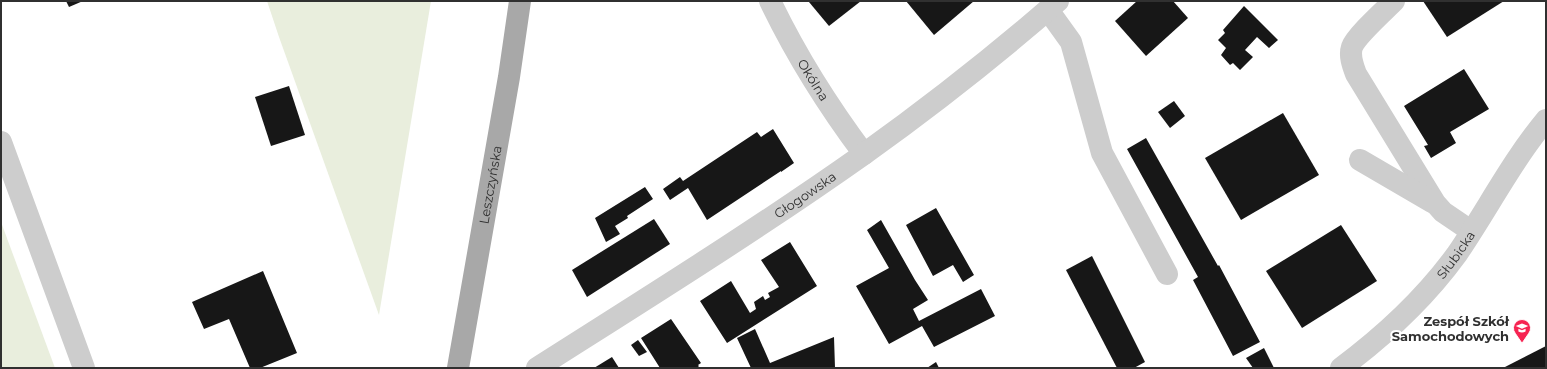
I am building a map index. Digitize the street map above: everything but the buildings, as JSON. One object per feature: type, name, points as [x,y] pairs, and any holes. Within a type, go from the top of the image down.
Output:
[{"type":"main road","name":"Leszczyńska","points":[[458,368],[509,77],[520,1]]},
{"type":"street","name":"Okólna","points":[[770,1],[813,80],[837,117],[864,154]]},
{"type":"street","points":[[1394,1],[1355,41],[1351,50],[1353,66],[1356,74],[1435,203],[1443,212],[1471,231]]},
{"type":"street","name":"Głogowska","points":[[537,368],[760,225],[864,154],[957,84],[1053,5]]},
{"type":"street","points":[[1053,5],[1071,42],[1102,153],[1167,274]]},
{"type":"street","name":"Słubicka","points":[[1340,368],[1385,331],[1421,297],[1450,263],[1524,150],[1546,120]]},
{"type":"street","points":[[1,142],[84,368]]},
{"type":"street","points":[[1360,160],[1435,203]]},
{"type":"green space","points":[[267,1],[431,1],[379,315],[279,37]]},
{"type":"green space","points":[[1,222],[55,368],[1,368]]},
{"type":"place","name":"Zespół Szkół Samochodowych","points":[[1522,343]]}]
